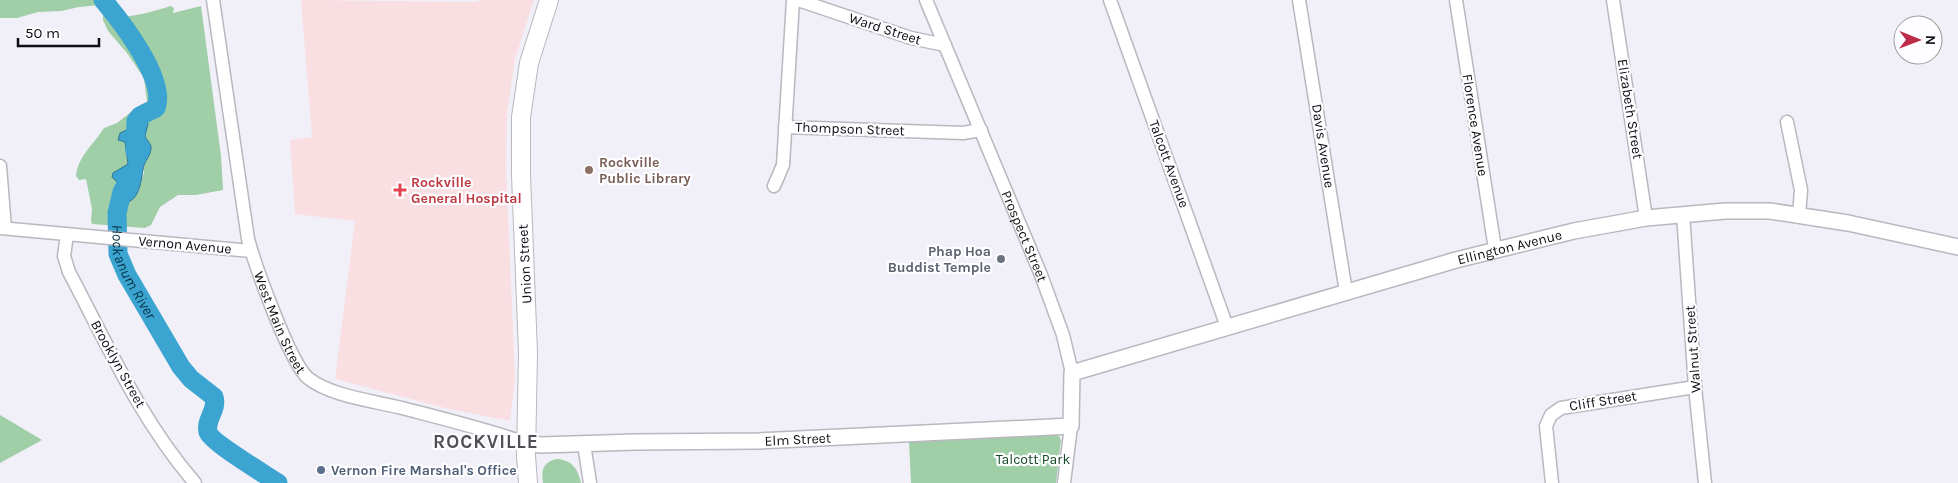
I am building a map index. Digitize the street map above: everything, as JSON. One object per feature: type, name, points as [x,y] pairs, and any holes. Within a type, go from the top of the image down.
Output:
[{"type":"main road","name":"Union Street","points":[[526,443],[528,362],[521,175],[522,117],[528,63],[550,0]]},
{"type":"main road","points":[[526,443],[528,483]]},
{"type":"street","name":"West Main Street","points":[[213,0],[246,231],[251,251],[291,350],[302,371],[312,381],[334,391],[463,424],[526,443]]},
{"type":"street","name":"Thompson Street","points":[[793,0],[785,127],[963,132],[981,130]]},
{"type":"street","name":"Ward Street","points":[[798,0],[916,39],[944,45]]},
{"type":"street","name":"Prospect Street","points":[[926,0],[1053,306],[1067,349],[1072,374],[1071,426],[1064,483]]},
{"type":"street","name":"Talcott Avenue","points":[[1110,0],[1227,327]]},
{"type":"street","name":"Davis Avenue","points":[[1299,0],[1346,292]]},
{"type":"street","name":"Florence Avenue","points":[[1456,0],[1495,249]]},
{"type":"street","name":"Elizabeth Street","points":[[1613,0],[1646,218]]},
{"type":"street","points":[[1787,122],[1801,190],[1799,214]]},
{"type":"street","points":[[774,186],[782,170],[785,127]]},
{"type":"street","points":[[0,166],[3,228]]},
{"type":"street","name":"Ellington Avenue","points":[[1072,374],[1495,249],[1574,231],[1646,218],[1750,210],[1799,214],[1958,247]]},
{"type":"street","name":"Walnut Street","points":[[1683,214],[1695,387],[1704,483]]},
{"type":"street","name":"Vernon Avenue","points":[[3,228],[251,251]]},
{"type":"street","name":"Brooklyn Street","points":[[67,234],[64,256],[69,272],[155,430],[173,457],[195,483]]},
{"type":"street","name":"Cliff Street","points":[[1552,483],[1546,426],[1551,415],[1561,408],[1695,387]]},
{"type":"street","name":"Elm Street","points":[[526,443],[540,445],[787,440],[1071,426]]},
{"type":"street","points":[[584,444],[590,483]]},
{"type":"shaded area","name":"Rockville General Hospital","points":[[301,0],[478,2],[479,0],[534,0],[515,59],[507,113],[506,166],[515,378],[510,421],[445,408],[335,379],[355,221],[295,214],[290,140],[312,137]]},
{"type":"green space","points":[[0,0],[112,0],[123,16],[132,16],[170,6],[174,8],[173,13],[201,6],[221,156],[223,190],[196,195],[178,195],[160,207],[151,225],[145,228],[92,224],[92,209],[86,179],[79,180],[76,176],[77,169],[83,156],[104,128],[117,123],[140,105],[147,102],[144,78],[127,53],[108,31],[103,20],[103,9],[99,5],[61,11],[38,12],[17,18],[0,18]],"holes":[[[147,121],[145,136],[151,146],[143,168],[144,173],[133,199],[124,204],[117,182],[112,174],[128,164],[125,142],[120,141],[120,133]]]},
{"type":"green space","points":[[0,415],[42,440],[0,463]]},
{"type":"green space","name":"Talcott Park","points":[[1054,434],[1059,436],[1061,440],[1056,483],[911,483],[909,442]]},
{"type":"green space","points":[[552,460],[567,461],[574,466],[581,483],[543,483],[542,474],[544,467]]},
{"type":"water","points":[[147,121],[145,136],[151,149],[144,166],[140,186],[135,197],[126,203],[120,203],[117,182],[112,177],[113,173],[128,164],[125,142],[118,140],[120,133]]},
{"type":"waterway","name":"Hockanum River","points":[[103,0],[131,36],[140,51],[149,67],[158,96],[156,108],[140,116],[136,121],[135,152]]},
{"type":"waterway","name":"Hockanum River","points":[[129,179],[122,192],[117,213],[118,254],[127,275],[181,367],[191,379],[214,397],[215,402],[208,423],[208,432],[211,437],[278,483]]},
{"type":"place","name":"Rockville Public Library","points":[[589,170]]},
{"type":"place","name":"Rockville General Hospital","points":[[400,190]]},
{"type":"place","name":"Phap Hoa Buddist Temple","points":[[1001,259]]},
{"type":"place","name":"Vernon Fire Marshal's Office","points":[[321,470]]},
{"type":"district","name":"ROCKVILLE","points":[[486,442]]}]
